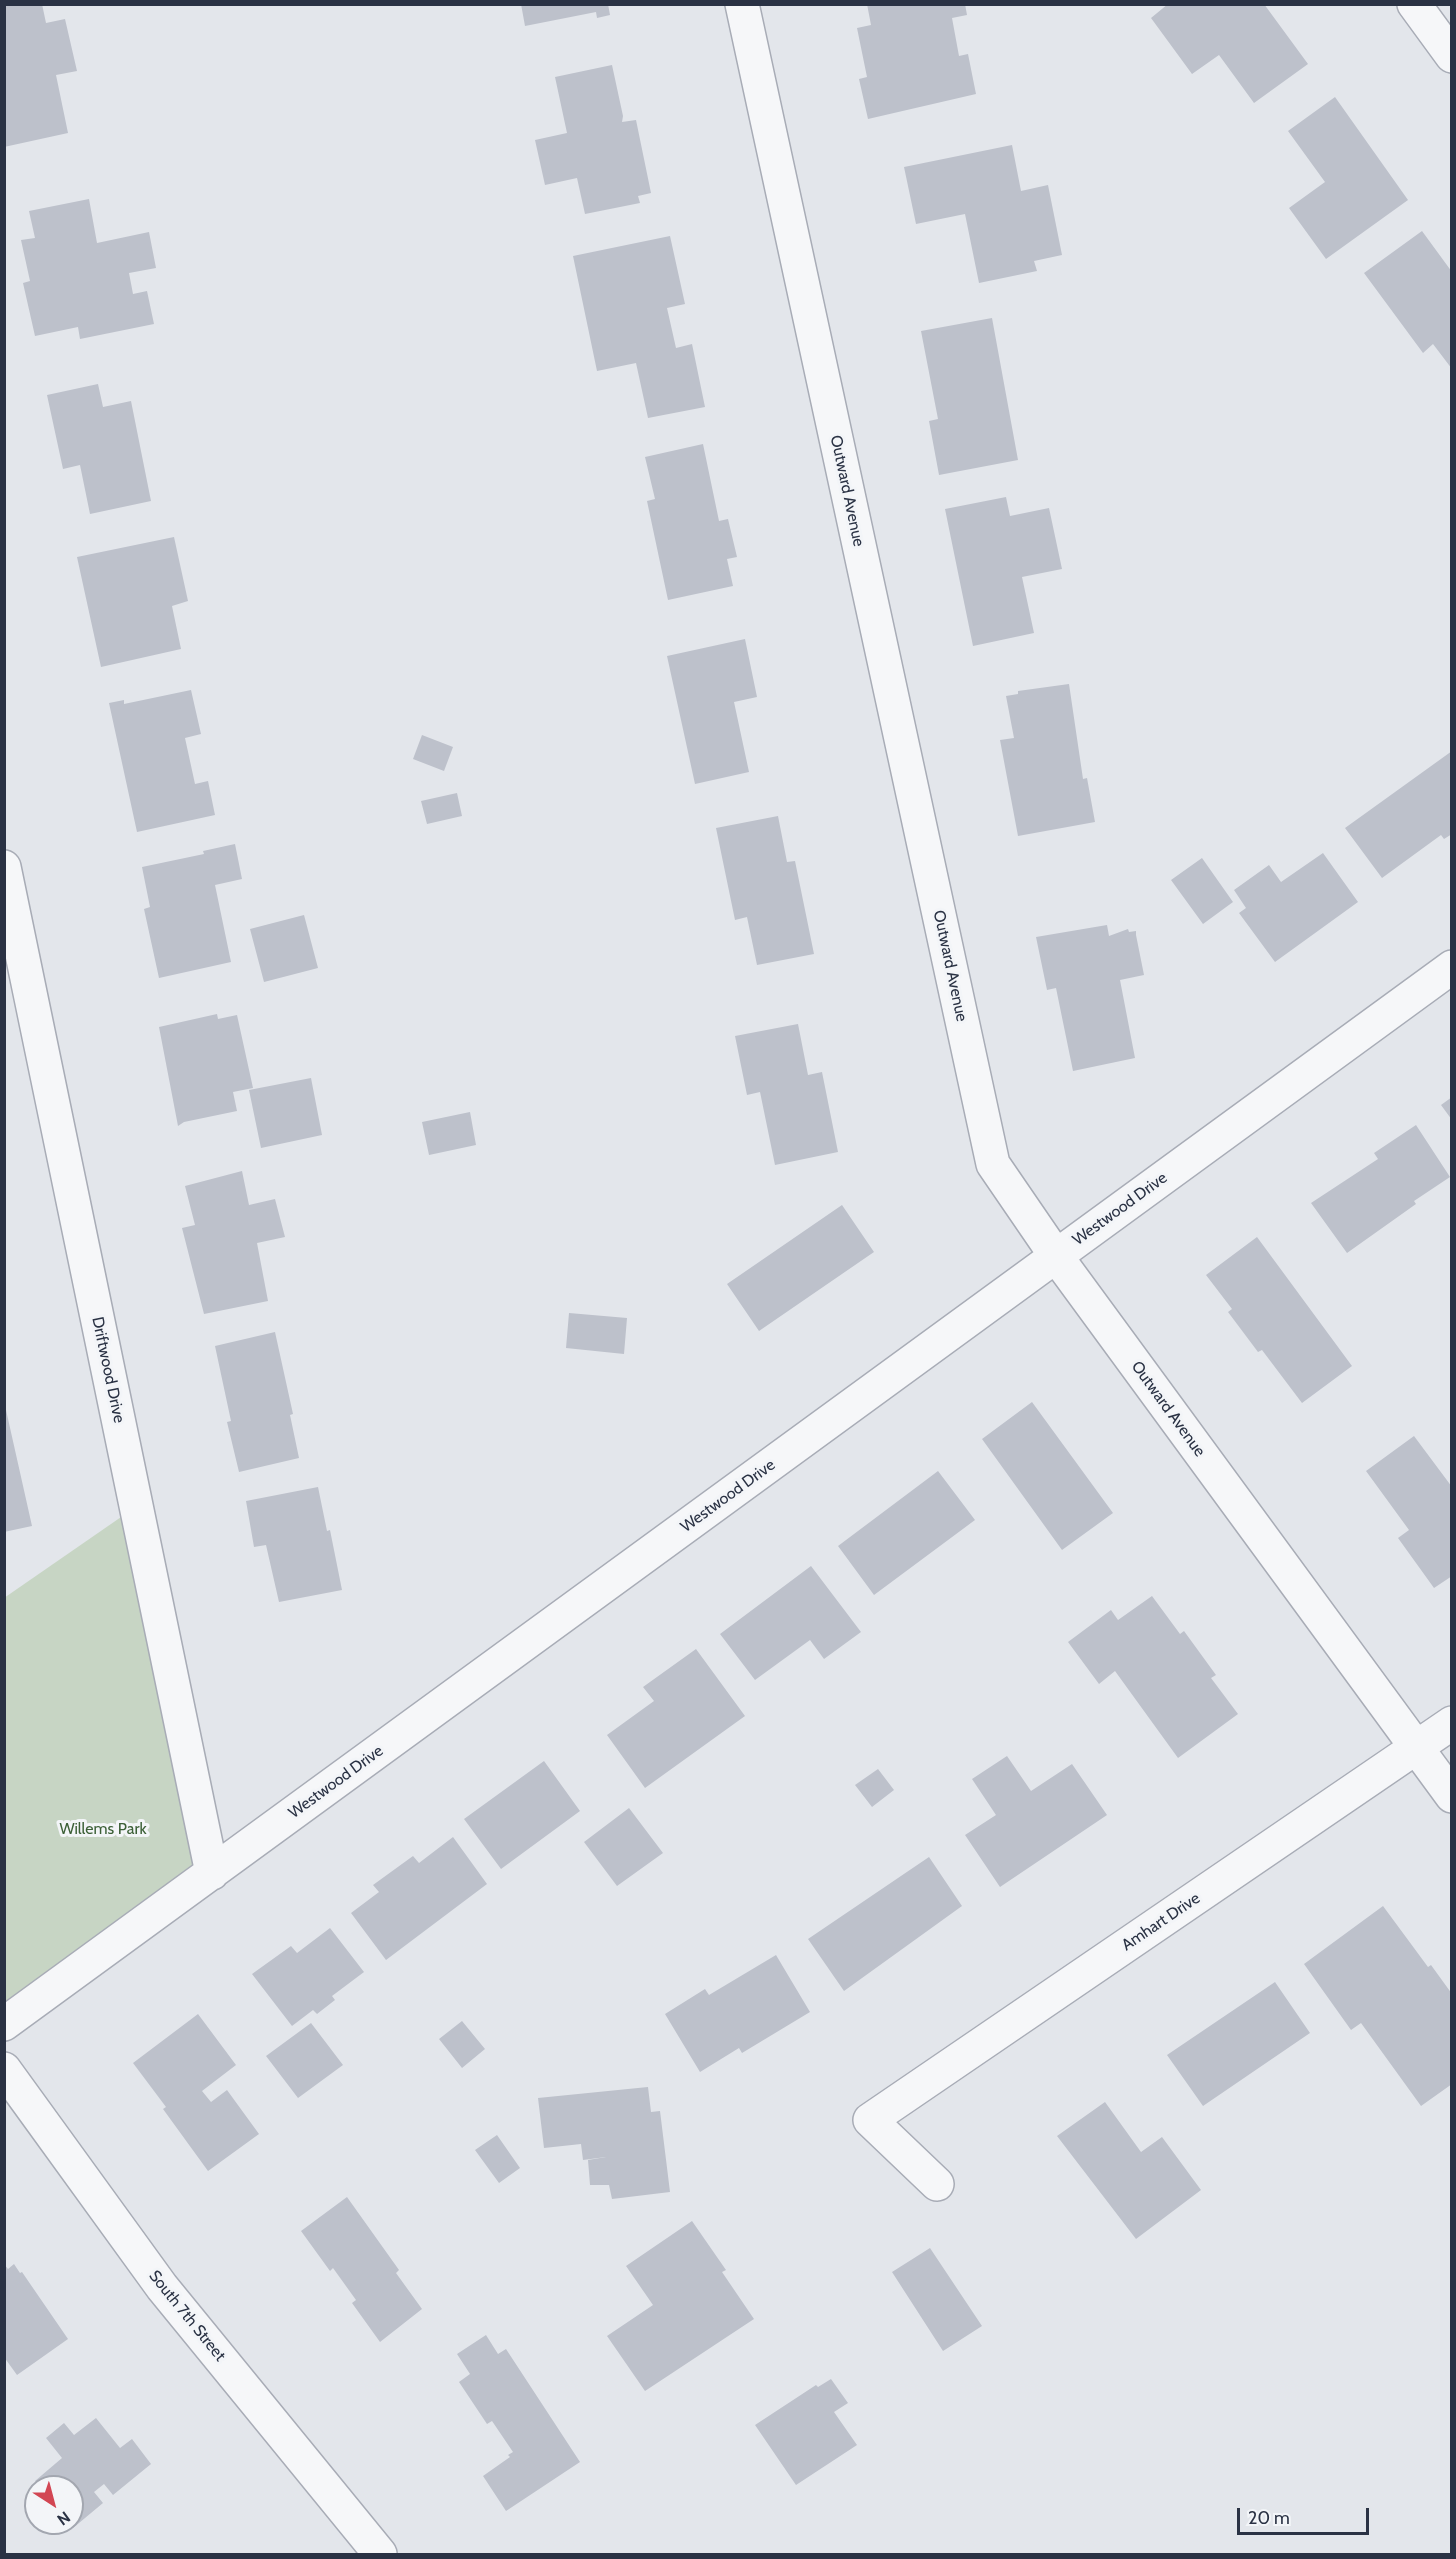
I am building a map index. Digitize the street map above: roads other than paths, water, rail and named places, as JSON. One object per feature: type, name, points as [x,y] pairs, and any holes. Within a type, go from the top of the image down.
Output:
[{"type":"street","name":"Outward Avenue","points":[[742,4],[993,1164],[1056,1256],[1452,1796]]},
{"type":"street","points":[[1414,4],[1452,56]]},
{"type":"street","name":"Driftwood Drive","points":[[4,867],[212,1873]]},
{"type":"street","name":"Westwood Drive","points":[[4,2025],[1452,967]]},
{"type":"street","name":"Amhart Drive","points":[[937,2184],[870,2120],[1452,1723]]},
{"type":"street","name":"South 7th Street","points":[[4,2069],[162,2287],[380,2554]]},
{"type":"park label","name":"Willems Park","points":[[103,1829]]}]
